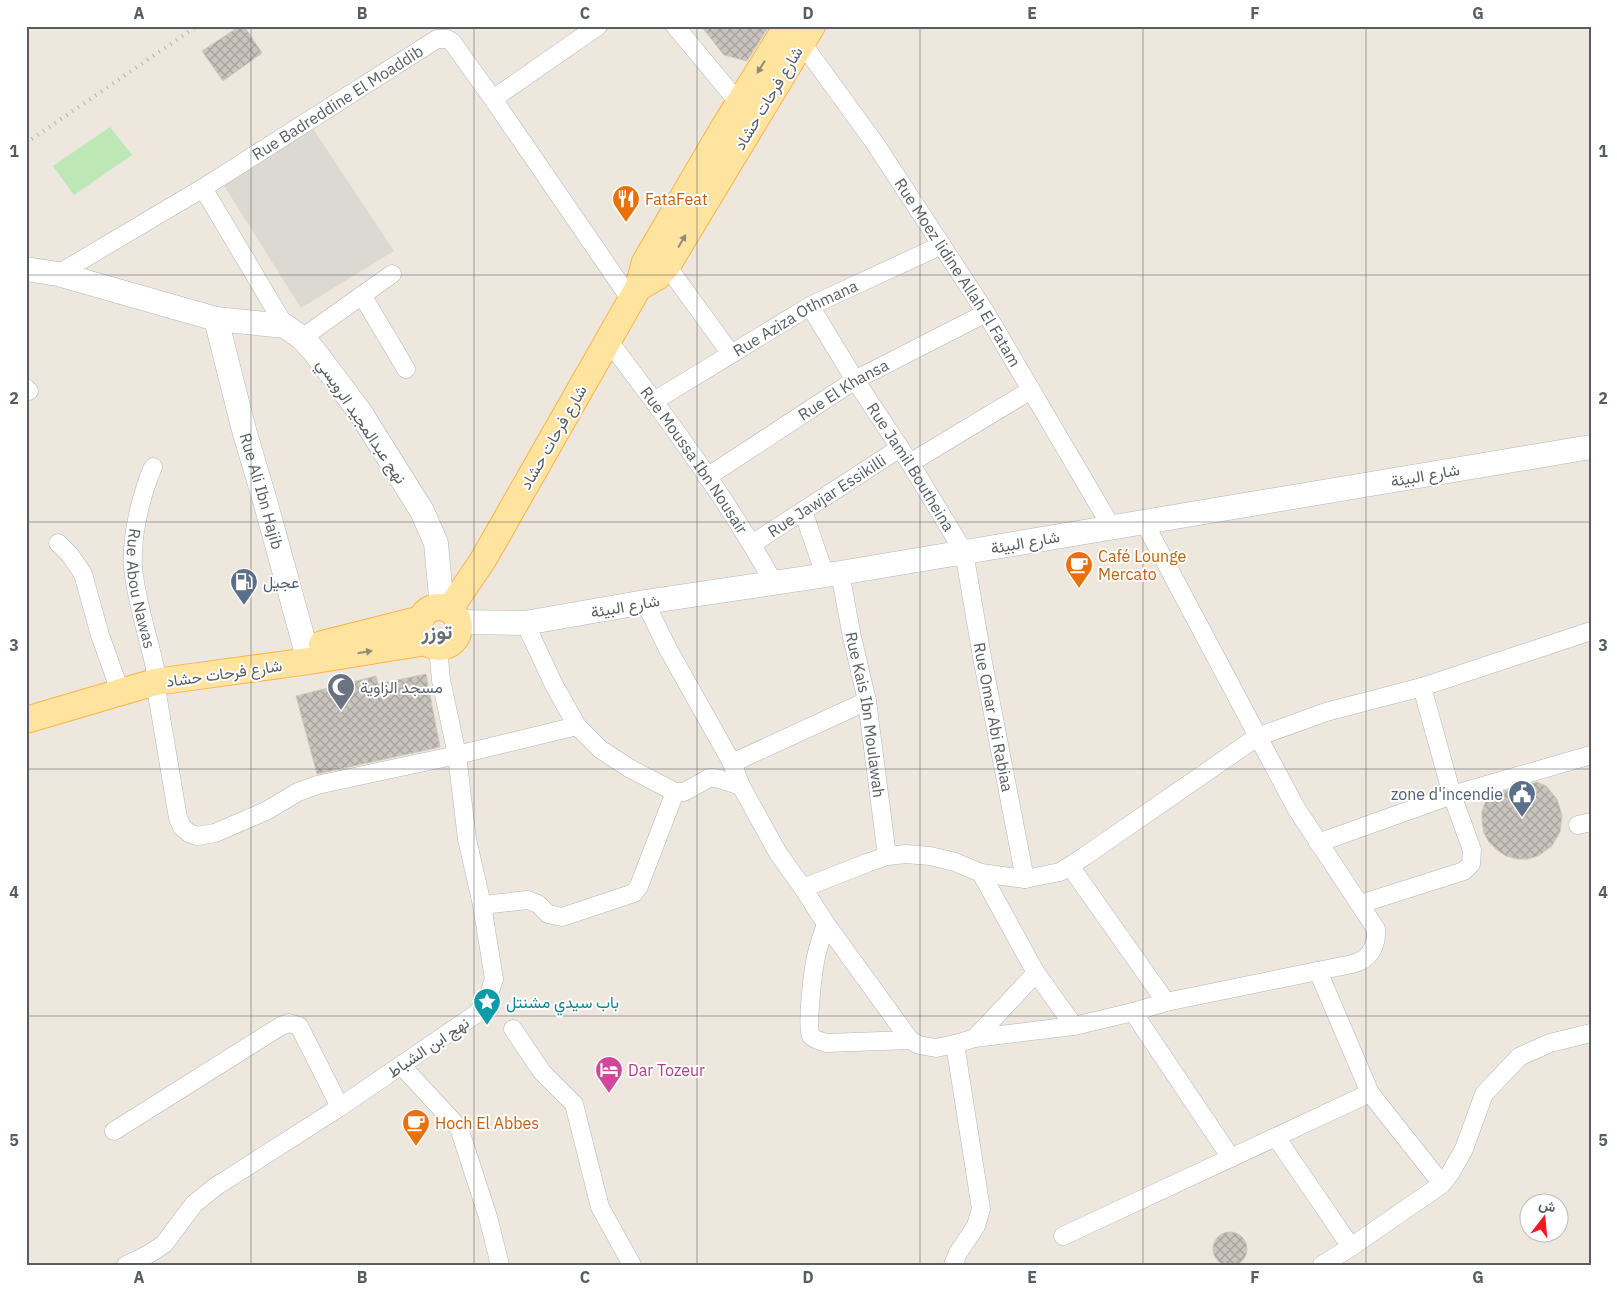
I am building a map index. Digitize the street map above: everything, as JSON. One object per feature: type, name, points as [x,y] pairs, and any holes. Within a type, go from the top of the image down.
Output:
[{"type":"main road","name":"شارع فرحات حشاد","points":[[634,294],[657,277],[667,266],[730,139],[739,103],[797,31]]},
{"type":"main road","name":"شارع فرحات حشاد","points":[[26,706],[116,680],[307,655],[439,625],[483,560],[608,340],[634,294],[645,262],[730,139],[797,31]]},
{"type":"main road","points":[[26,269],[58,274],[216,319],[293,332]]},
{"type":"main road","name":"Rue Ali Ibn Hajib","points":[[216,319],[244,430],[307,655]]},
{"type":"main road","name":"نهج عبدالمجيد الرويسي","points":[[293,332],[314,351],[360,412],[422,511],[436,543],[439,625]]},
{"type":"main road","name":"شارع البيئة","points":[[439,625],[525,623],[645,602],[832,574],[1112,528],[1591,447]]},
{"type":"main road","name":"شارع فرحات حشاد","points":[[26,720],[155,675]]},
{"type":"street","points":[[494,98],[598,26]]},
{"type":"street","points":[[675,26],[739,103]]},
{"type":"street","name":"Rue Moez lidine Allah El Fatam","points":[[797,31],[874,142],[986,313],[1112,528]]},
{"type":"street","name":"Rue Badreddine El Moaddib","points":[[58,274],[203,188],[437,38],[447,39],[452,42],[634,294]]},
{"type":"street","points":[[203,188],[293,332],[362,295],[392,274]]},
{"type":"street","name":"Rue Aziza Othmana","points":[[654,401],[810,306],[942,245]]},
{"type":"street","points":[[667,266],[731,354]]},
{"type":"street","points":[[362,295],[406,369]]},
{"type":"street","name":"Rue Jamil Boutheina","points":[[810,306],[964,552]]},
{"type":"street","name":"Rue El Khansa","points":[[707,477],[855,380],[986,313]]},
{"type":"street","name":"Rue Moussa Ibn Nousair","points":[[608,340],[654,401],[707,477],[752,544],[774,583]]},
{"type":"street","name":"Rue Jawjar Essikilli","points":[[752,544],[803,511],[1032,390]]},
{"type":"street","name":"Rue Abou Nawas","points":[[153,467],[146,485],[135,534],[133,558],[138,596],[155,675],[178,818],[182,827],[189,833],[197,836],[215,833],[266,811],[298,792],[316,785],[457,755],[577,726]]},
{"type":"street","name":"Rue Kais Ibn Moulawah","points":[[803,511],[832,574],[852,637],[867,701],[888,856]]},
{"type":"street","points":[[645,602],[668,649],[732,763],[741,786],[778,853],[826,924],[910,1040],[918,1045],[936,1048],[975,1038],[1074,1026],[1166,1002],[1360,962],[1367,958],[1372,950],[1376,929],[1296,808],[1144,522]]},
{"type":"street","points":[[58,543],[70,555],[83,574],[100,635],[116,680]]},
{"type":"street","name":"Rue Omar Abi Rabiaa","points":[[964,552],[982,657],[1025,879]]},
{"type":"street","points":[[525,623],[554,685],[577,726],[600,749],[630,768],[675,792],[684,792],[709,778],[716,778],[741,786]]},
{"type":"street","name":"نهج ابن الشباط","points":[[126,1265],[164,1244],[194,1204],[215,1187],[340,1107],[476,1014],[487,1001],[494,979],[482,905],[467,839],[457,755],[441,680],[439,625]]},
{"type":"street","points":[[803,888],[888,856],[906,854],[930,856],[955,862],[981,873],[1025,879],[1060,872],[1257,737],[1326,712],[1422,687],[1591,631]]},
{"type":"street","points":[[1360,904],[1451,876],[1470,867],[1472,850],[1452,794],[1422,687]]},
{"type":"street","points":[[732,763],[867,701]]},
{"type":"street","points":[[1318,842],[1452,794],[1591,755]]},
{"type":"street","points":[[482,905],[528,900],[538,904],[548,914],[562,917],[634,893],[639,886],[675,792]]},
{"type":"street","points":[[1070,866],[1166,1002]]},
{"type":"street","points":[[981,873],[1036,973],[1074,1026]]},
{"type":"street","points":[[826,924],[815,962],[809,1019],[809,1030],[812,1036],[818,1041],[826,1043],[910,1040]]},
{"type":"street","points":[[1318,971],[1370,1093],[1442,1184]]},
{"type":"street","points":[[975,1038],[1036,973]]},
{"type":"street","points":[[1133,1012],[1231,1158]]},
{"type":"street","points":[[114,1130],[281,1026],[290,1023],[299,1026],[340,1107]]},
{"type":"street","points":[[513,1029],[542,1072],[574,1104],[600,1207],[632,1265]]},
{"type":"street","points":[[1322,1265],[1442,1184],[1464,1149],[1484,1094],[1519,1057],[1550,1043],[1591,1033]]},
{"type":"street","points":[[953,1265],[958,1253],[976,1226],[981,1209],[955,1044]]},
{"type":"street","points":[[401,1065],[458,1128],[488,1217],[500,1265]]},
{"type":"street","points":[[1063,1236],[1370,1093]]},
{"type":"street","points":[[1276,1137],[1351,1247]]},
{"type":"shaded area","points":[[312,127],[394,251],[301,308],[223,184]]},
{"type":"green space","points":[[110,127],[132,155],[74,195],[53,166]]},
{"type":"building","points":[[240,26],[244,26],[262,53],[223,81],[202,51]]},
{"type":"building","points":[[701,26],[769,26],[747,61],[724,55]]},
{"type":"building","points":[[426,674],[440,747],[317,774],[296,696],[376,676],[378,684]]},
{"type":"building","name":"zone d'incendie","points":[[1537,782],[1546,786],[1557,799],[1562,815],[1560,832],[1552,846],[1538,856],[1528,859],[1517,859],[1506,856],[1489,842],[1484,833],[1482,811],[1486,800],[1489,795]]},
{"type":"building","points":[[1230,1232],[1237,1233],[1242,1237],[1246,1242],[1246,1256],[1242,1261],[1237,1265],[1230,1266],[1223,1265],[1218,1261],[1214,1256],[1213,1249],[1214,1242],[1218,1237],[1223,1233]]},
{"type":"railway","points":[[26,143],[197,26]]},
{"type":"place","name":"FataFeat","points":[[626,223]]},
{"type":"place","name":"Café Lounge Mercato","points":[[1079,589]]},
{"type":"place","name":"عجيل","points":[[244,606]]},
{"type":"place","name":"مسجد الزاوية","points":[[341,711]]},
{"type":"place","name":"zone d'incendie","points":[[1522,818]]},
{"type":"place","name":"باب سيدي مشنتل","points":[[487,1026]]},
{"type":"place","name":"Dar Tozeur","points":[[609,1094]]},
{"type":"place","name":"Hoch El Abbes","points":[[416,1147]]},
{"type":"district","name":"توزر","points":[[437,632]]}]
